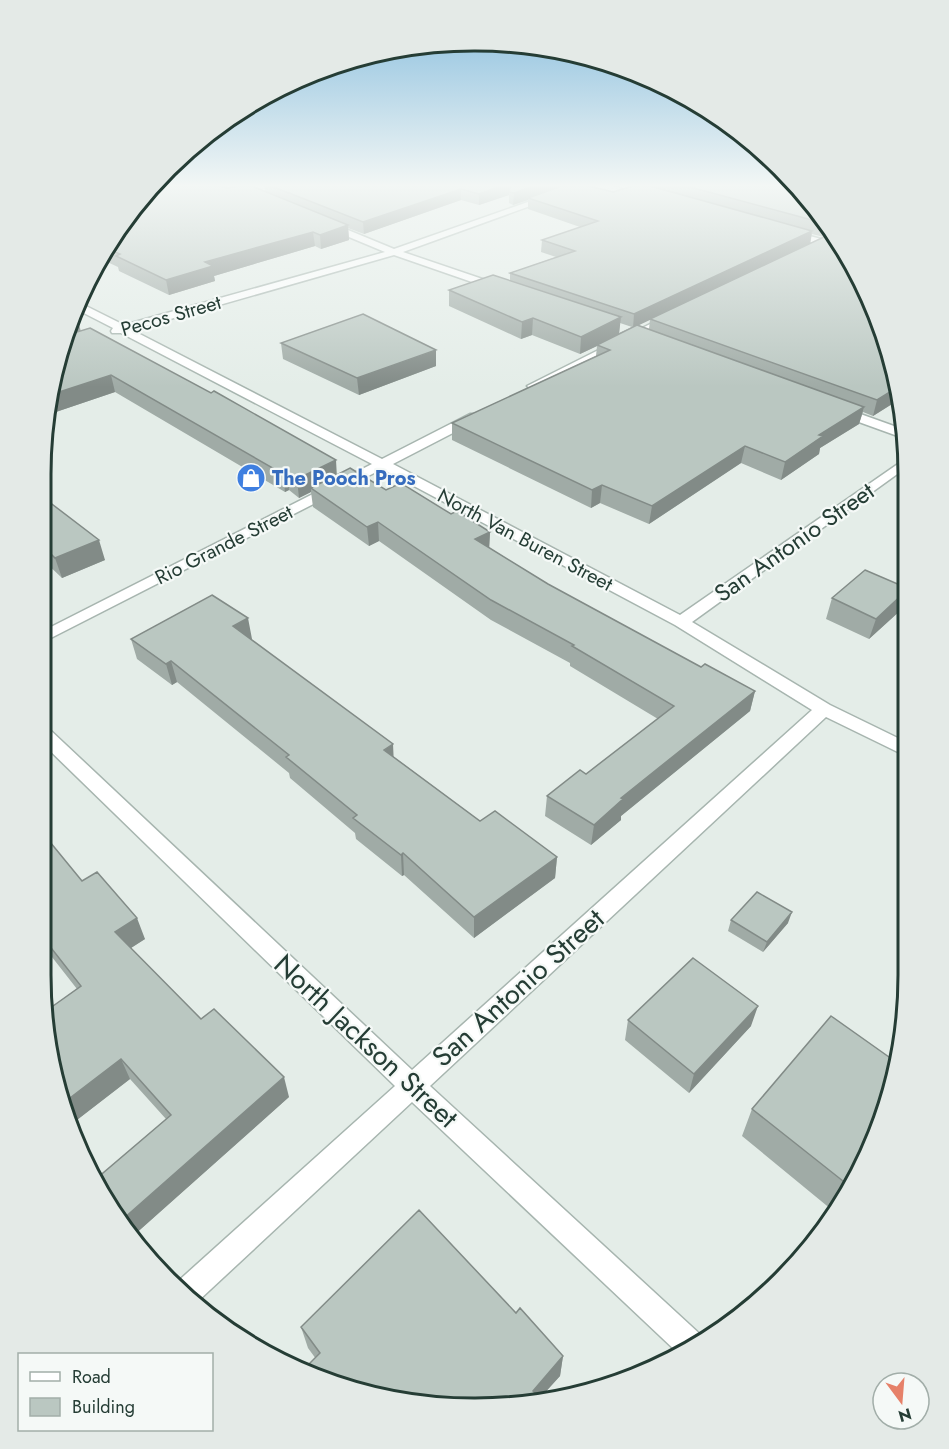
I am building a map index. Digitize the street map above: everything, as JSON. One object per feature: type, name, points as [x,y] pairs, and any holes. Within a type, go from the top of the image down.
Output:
[{"type":"street","points":[[394,252],[514,293]]},
{"type":"street","name":"Pecos Street","points":[[102,336],[394,252]]},
{"type":"street","points":[[804,254],[808,252]]},
{"type":"street","name":"North Van Buren Street","points":[[84,309],[681,622],[824,709],[898,746]]},
{"type":"street","points":[[519,394],[634,334],[688,309]]},
{"type":"street","points":[[830,407],[895,431]]},
{"type":"street","name":"Rio Grande Street","points":[[51,633],[488,410]]},
{"type":"street","name":"San Antonio Street","points":[[681,622],[898,468]]},
{"type":"street","name":"San Antonio Street","points":[[191,1289],[824,709]]},
{"type":"street","name":"North Jackson Street","points":[[51,741],[411,1085],[686,1341]]},
{"type":"building","points":[[115,252],[242,252],[205,262],[213,266],[166,280],[116,256],[120,254]]},
{"type":"building","points":[[573,252],[768,252],[634,314],[510,273]]},
{"type":"building","points":[[793,252],[834,252],[866,312],[876,338],[890,392],[877,400],[650,319]]},
{"type":"building","points":[[493,275],[621,317],[581,337],[533,318],[522,322],[449,290]]},
{"type":"building","points":[[363,314],[436,350],[357,378],[281,343]]},
{"type":"building","points":[[637,325],[864,407],[819,435],[823,436],[785,462],[745,446],[652,506],[602,485],[592,490],[452,423],[610,350],[597,345]]},
{"type":"building","points":[[90,328],[211,393],[214,391],[336,460],[297,479],[287,472],[283,474],[111,375],[59,392],[75,333]]},
{"type":"building","points":[[350,468],[386,490],[401,483],[451,514],[457,511],[490,532],[475,539],[548,584],[701,667],[705,664],[755,691],[621,798],[623,799],[594,825],[547,796],[580,770],[586,774],[674,706],[572,646],[574,645],[491,600],[378,522],[367,527],[311,488]]},
{"type":"building","points":[[51,503],[99,540],[55,558],[51,554]]},
{"type":"building","points":[[865,570],[898,584],[898,598],[876,619],[832,598]]},
{"type":"building","points":[[212,595],[248,618],[233,626],[393,744],[384,750],[480,821],[495,811],[557,857],[474,917],[403,853],[401,855],[353,818],[357,815],[286,757],[289,755],[171,661],[166,664],[131,639]]},
{"type":"building","points":[[51,843],[82,881],[97,872],[137,918],[115,932],[201,1019],[214,1009],[284,1077],[127,1216],[102,1174],[171,1115],[121,1059],[69,1098],[59,1057],[52,1006],[81,986],[51,948]]},
{"type":"building","points":[[757,892],[792,912],[767,942],[731,920]]},
{"type":"building","points":[[693,958],[758,1006],[694,1074],[628,1020]]},
{"type":"building","points":[[831,1016],[890,1058],[876,1111],[866,1137],[843,1181],[752,1109]]},
{"type":"building","points":[[419,1210],[516,1313],[520,1308],[563,1356],[533,1391],[535,1393],[474,1398],[419,1394],[365,1384],[309,1364],[320,1353],[301,1327]]},
{"type":"place","name":"The Pooch Pros","points":[[251,478]]}]
